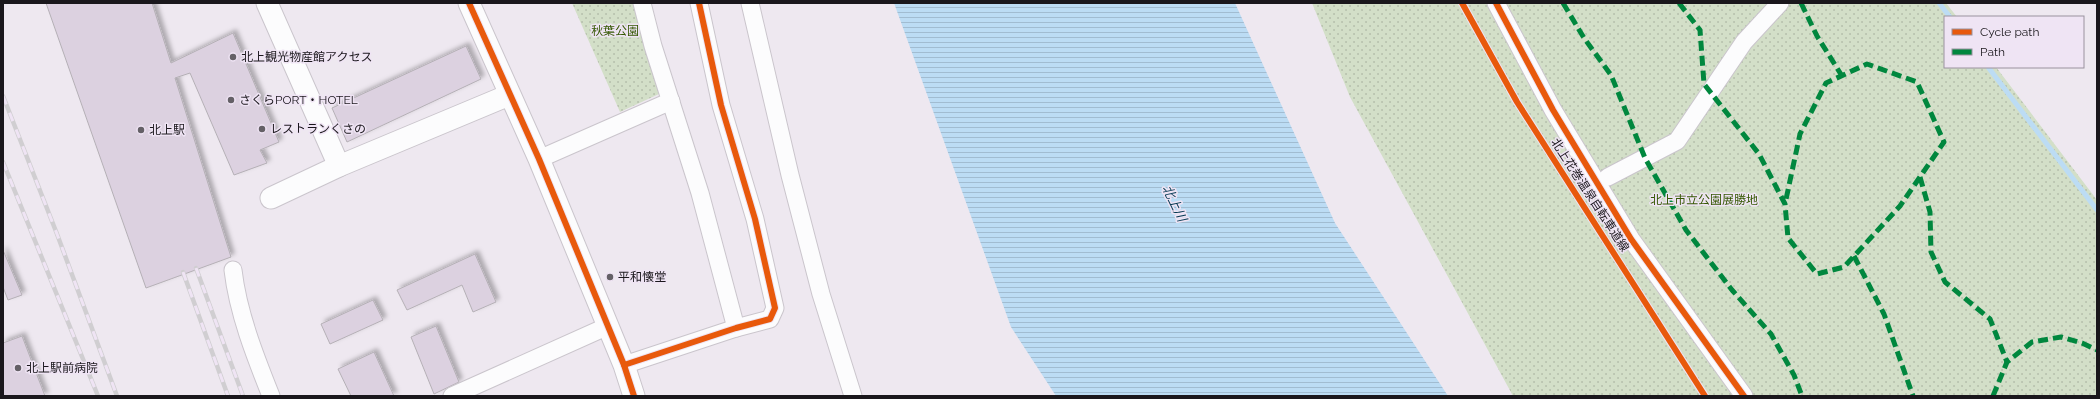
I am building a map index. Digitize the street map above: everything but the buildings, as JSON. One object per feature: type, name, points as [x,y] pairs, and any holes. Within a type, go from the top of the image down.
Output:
[{"type":"street","points":[[267,3],[339,166]]},
{"type":"street","points":[[468,3],[539,159],[624,365],[634,396]]},
{"type":"street","points":[[642,3],[653,46],[700,193],[736,328]]},
{"type":"street","points":[[624,365],[736,328],[770,319],[775,308],[755,219],[721,105],[699,3]]},
{"type":"street","points":[[750,3],[790,175],[821,294],[853,396]]},
{"type":"street","points":[[1496,3],[1553,110],[1631,239],[1744,396]]},
{"type":"street","points":[[1608,177],[1677,141],[1744,42],[1780,3]]},
{"type":"street","points":[[271,198],[339,166],[509,95]]},
{"type":"street","points":[[539,159],[671,102]]},
{"type":"street","points":[[234,270],[235,283],[252,347],[271,396]]},
{"type":"street","points":[[452,396],[608,326]]},
{"type":"green space","name":"秋葉公園","points":[[572,3],[637,3],[659,94],[620,112]]},
{"type":"green space","name":"北上市立公園展勝地","points":[[1312,3],[1946,3],[1956,16],[1944,16],[1944,68],[1997,68],[2097,200],[2097,396],[1513,396],[1350,97]]},
{"type":"water","name":"北上川","points":[[894,3],[1235,3],[1335,223],[1448,396],[1056,396],[1011,327]]},
{"type":"waterway","points":[[1939,3],[1949,16]]},
{"type":"waterway","points":[[1989,68],[2097,210]]},
{"type":"railway","points":[[3,96],[57,234],[117,396]]},
{"type":"railway","points":[[3,162],[98,396]]},
{"type":"railway","points":[[196,268],[243,396]]},
{"type":"railway","points":[[183,272],[228,396]]},
{"type":"marked path","points":[[1563,3],[1584,38],[1611,75],[1645,158],[1686,230],[1732,290],[1771,334],[1794,375],[1802,396]]},
{"type":"marked path","points":[[1679,3],[1700,30],[1704,84],[1759,154],[1785,204],[1788,238],[1817,274],[1844,267],[1900,206],[1944,142],[1917,82],[1867,64],[1826,83],[1800,134],[1785,204]]},
{"type":"marked path","points":[[1801,3],[1817,36],[1842,76]]},
{"type":"marked path","points":[[1920,177],[1930,212],[1931,252],[1945,282],[1990,319],[2007,362]]},
{"type":"marked path","points":[[1854,256],[1884,314],[1913,396]]},
{"type":"marked path","points":[[1993,396],[2007,362],[2032,342],[2061,337],[2082,343],[2097,350]]},
{"type":"cycle path","points":[[469,3],[539,159],[624,365],[634,396]]},
{"type":"cycle path","points":[[624,365],[736,328],[770,319],[775,308],[755,219],[721,105],[699,3]]},
{"type":"cycle path","name":"北上花巻温泉自転車道線","points":[[1462,3],[1517,102],[1705,396]]},
{"type":"cycle path","name":"北上花巻温泉自転車道線","points":[[1496,3],[1553,110],[1631,239],[1744,396]]},
{"type":"place","name":"北上観光物産館アクセス","points":[[233,57]]},
{"type":"place","name":"さくらPORT・HOTEL","points":[[231,100]]},
{"type":"place","name":"レストランくさの","points":[[262,129]]},
{"type":"place","name":"北上駅","points":[[141,130]]},
{"type":"place","name":"平和懐堂","points":[[610,277]]},
{"type":"place","name":"北上駅前病院","points":[[18,368]]}]
